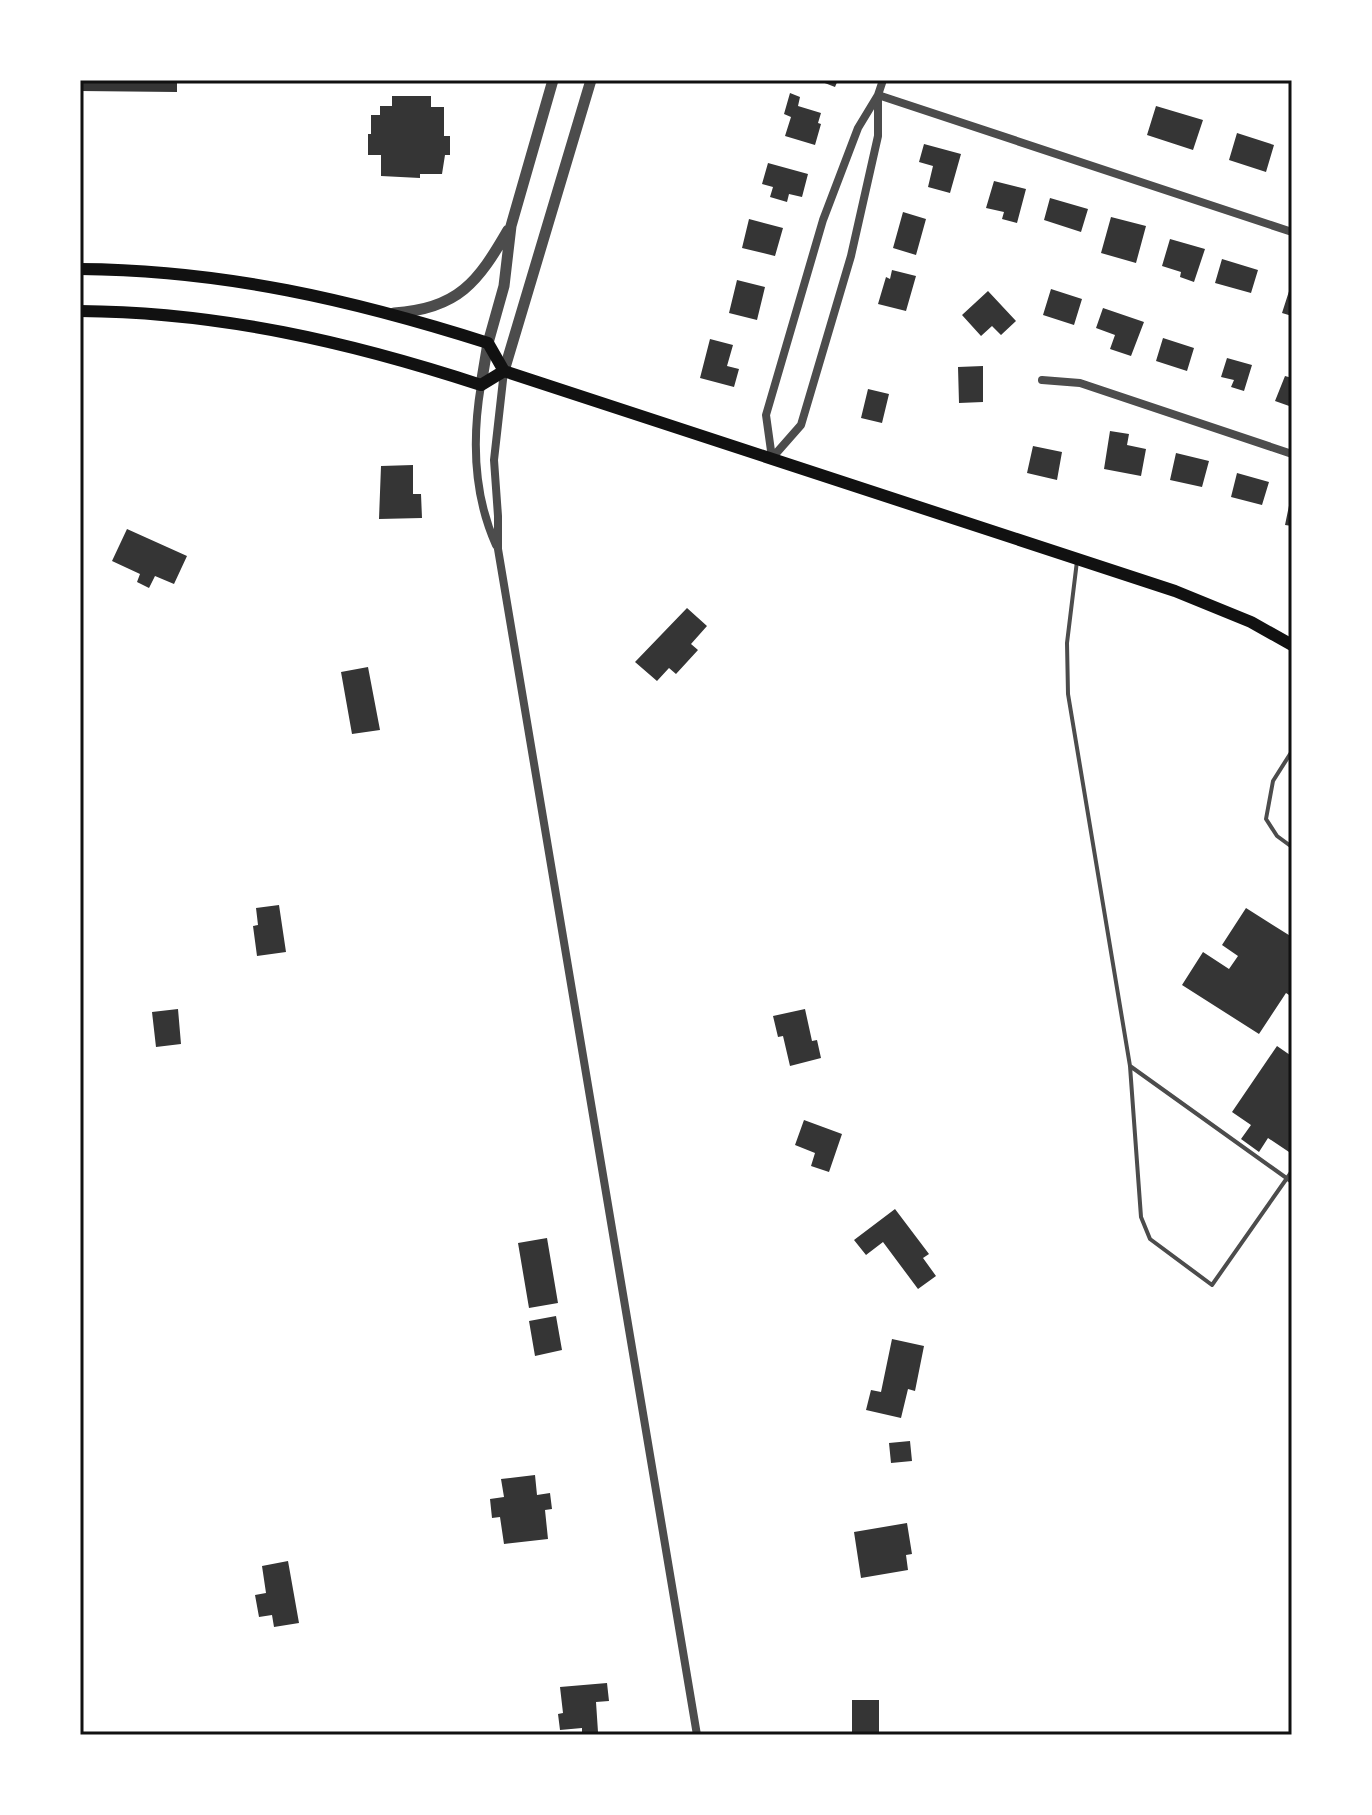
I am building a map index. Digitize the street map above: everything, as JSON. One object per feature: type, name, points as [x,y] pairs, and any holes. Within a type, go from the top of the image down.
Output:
[{"type":"main road","points":[[80,269],[235,280],[330,297],[393,313],[488,343],[504,371],[1175,591],[1251,622],[1292,645]]},
{"type":"main road","points":[[80,311],[199,318],[275,329],[381,353],[481,385],[504,371]]},
{"type":"street","points":[[498,549],[484,518],[475,429],[488,343],[504,286],[511,226],[553,80]]},
{"type":"street","points":[[589,80],[504,371],[494,460],[498,549],[697,1735]]},
{"type":"street","points":[[772,458],[766,415],[792,325],[823,220],[858,128],[878,95],[883,80]]},
{"type":"street","points":[[878,95],[1292,232]]},
{"type":"street","points":[[772,458],[801,425],[851,256],[878,136],[878,95]]},
{"type":"street","points":[[393,313],[430,309],[455,298],[489,263],[511,226]]},
{"type":"street","points":[[1042,380],[1080,383],[1292,454]]},
{"type":"lane","points":[[1077,558],[1067,643],[1068,694],[1130,1066],[1141,1217],[1150,1239],[1212,1285],[1289,1180],[1292,1171]]},
{"type":"lane","points":[[1292,751],[1273,781],[1266,819],[1277,836],[1292,847]]},
{"type":"lane","points":[[1130,1066],[1289,1180]]},
{"type":"building","points":[[80,80],[177,80],[177,92],[80,91]]},
{"type":"building","points":[[817,80],[838,80],[835,87]]},
{"type":"building","points":[[790,93],[800,97],[798,106],[821,113],[815,145],[785,136],[791,117],[784,114]]},
{"type":"building","points":[[392,96],[431,96],[431,107],[444,107],[444,136],[450,136],[450,155],[445,155],[442,174],[420,174],[420,178],[381,176],[381,155],[368,155],[368,134],[371,134],[371,115],[380,115],[380,106],[392,106]]},
{"type":"building","points":[[1156,106],[1203,120],[1193,150],[1147,135]]},
{"type":"building","points":[[1237,133],[1274,145],[1266,172],[1229,160]]},
{"type":"building","points":[[924,144],[961,154],[950,193],[928,187],[933,166],[919,162]]},
{"type":"building","points":[[768,163],[808,174],[802,197],[789,194],[787,202],[770,197],[773,187],[762,184]]},
{"type":"building","points":[[994,181],[1026,189],[1017,223],[1002,219],[1004,212],[986,208]]},
{"type":"building","points":[[1050,198],[1088,209],[1081,232],[1044,220]]},
{"type":"building","points":[[903,212],[926,219],[916,255],[893,248]]},
{"type":"building","points":[[1111,217],[1146,226],[1136,263],[1101,253]]},
{"type":"building","points":[[749,219],[783,228],[775,256],[742,248]]},
{"type":"building","points":[[1170,239],[1205,249],[1194,282],[1180,277],[1181,272],[1162,266]]},
{"type":"building","points":[[1222,259],[1258,270],[1251,293],[1215,283]]},
{"type":"building","points":[[892,270],[916,276],[906,311],[878,304],[886,277],[890,279]]},
{"type":"building","points":[[737,280],[765,287],[757,320],[729,313]]},
{"type":"building","points":[[1292,285],[1292,316],[1282,313]]},
{"type":"building","points":[[1051,289],[1082,299],[1074,325],[1043,315]]},
{"type":"building","points":[[988,291],[1016,321],[1001,335],[992,326],[981,336],[962,315]]},
{"type":"building","points":[[1103,308],[1144,322],[1131,356],[1110,349],[1115,335],[1096,328]]},
{"type":"building","points":[[1163,338],[1194,348],[1187,371],[1156,361]]},
{"type":"building","points":[[710,339],[733,345],[727,366],[739,369],[734,387],[700,378]]},
{"type":"building","points":[[1227,358],[1252,365],[1244,391],[1231,387],[1234,380],[1221,377]]},
{"type":"building","points":[[983,366],[983,402],[959,403],[958,367]]},
{"type":"building","points":[[1285,376],[1292,378],[1292,407],[1275,401]]},
{"type":"building","points":[[868,389],[889,394],[882,423],[861,418]]},
{"type":"building","points":[[1110,431],[1129,434],[1127,445],[1146,449],[1141,476],[1104,469]]},
{"type":"building","points":[[1033,446],[1062,452],[1057,480],[1027,473]]},
{"type":"building","points":[[1176,453],[1209,461],[1202,487],[1170,480]]},
{"type":"building","points":[[413,465],[413,494],[421,494],[422,518],[379,519],[381,466]]},
{"type":"building","points":[[1237,473],[1269,482],[1262,505],[1231,497]]},
{"type":"building","points":[[1292,496],[1292,526],[1285,525]]},
{"type":"building","points":[[127,529],[187,556],[174,584],[155,576],[149,588],[137,582],[140,574],[112,561]]},
{"type":"building","points":[[687,608],[707,626],[691,644],[698,650],[676,674],[669,668],[657,681],[635,662]]},
{"type":"building","points":[[368,667],[380,730],[352,734],[341,672]]},
{"type":"building","points":[[279,905],[286,952],[257,956],[253,926],[258,925],[256,908]]},
{"type":"building","points":[[1246,908],[1292,937],[1292,997],[1286,993],[1259,1034],[1182,985],[1203,952],[1229,969],[1238,956],[1222,945]]},
{"type":"building","points":[[178,1009],[181,1044],[156,1047],[152,1012]]},
{"type":"building","points":[[805,1009],[812,1041],[817,1040],[821,1058],[790,1066],[783,1036],[778,1037],[773,1016]]},
{"type":"building","points":[[1277,1046],[1290,1055],[1292,1052],[1292,1148],[1289,1152],[1268,1138],[1259,1152],[1241,1139],[1251,1125],[1232,1112]]},
{"type":"building","points":[[804,1120],[842,1134],[829,1172],[811,1166],[815,1153],[795,1145]]},
{"type":"building","points":[[895,1209],[929,1254],[923,1258],[936,1276],[918,1289],[883,1242],[866,1255],[854,1240]]},
{"type":"building","points":[[547,1238],[558,1303],[529,1308],[518,1243]]},
{"type":"building","points":[[556,1316],[562,1350],[535,1356],[529,1321]]},
{"type":"building","points":[[892,1339],[924,1346],[915,1391],[908,1389],[901,1418],[866,1410],[871,1390],[881,1392]]},
{"type":"building","points":[[910,1441],[912,1461],[891,1463],[889,1443]]},
{"type":"building","points":[[535,1475],[537,1495],[550,1493],[552,1509],[545,1510],[548,1539],[504,1544],[500,1517],[492,1518],[490,1499],[504,1497],[501,1479]]},
{"type":"building","points":[[907,1523],[912,1554],[906,1555],[908,1570],[861,1578],[854,1532]]},
{"type":"building","points":[[288,1561],[299,1623],[274,1627],[272,1615],[259,1617],[255,1595],[266,1593],[262,1566]]},
{"type":"building","points":[[607,1683],[609,1701],[596,1702],[598,1732],[582,1733],[582,1728],[560,1730],[558,1714],[563,1713],[560,1687]]},
{"type":"building","points":[[852,1700],[879,1700],[879,1735],[852,1735]]}]
